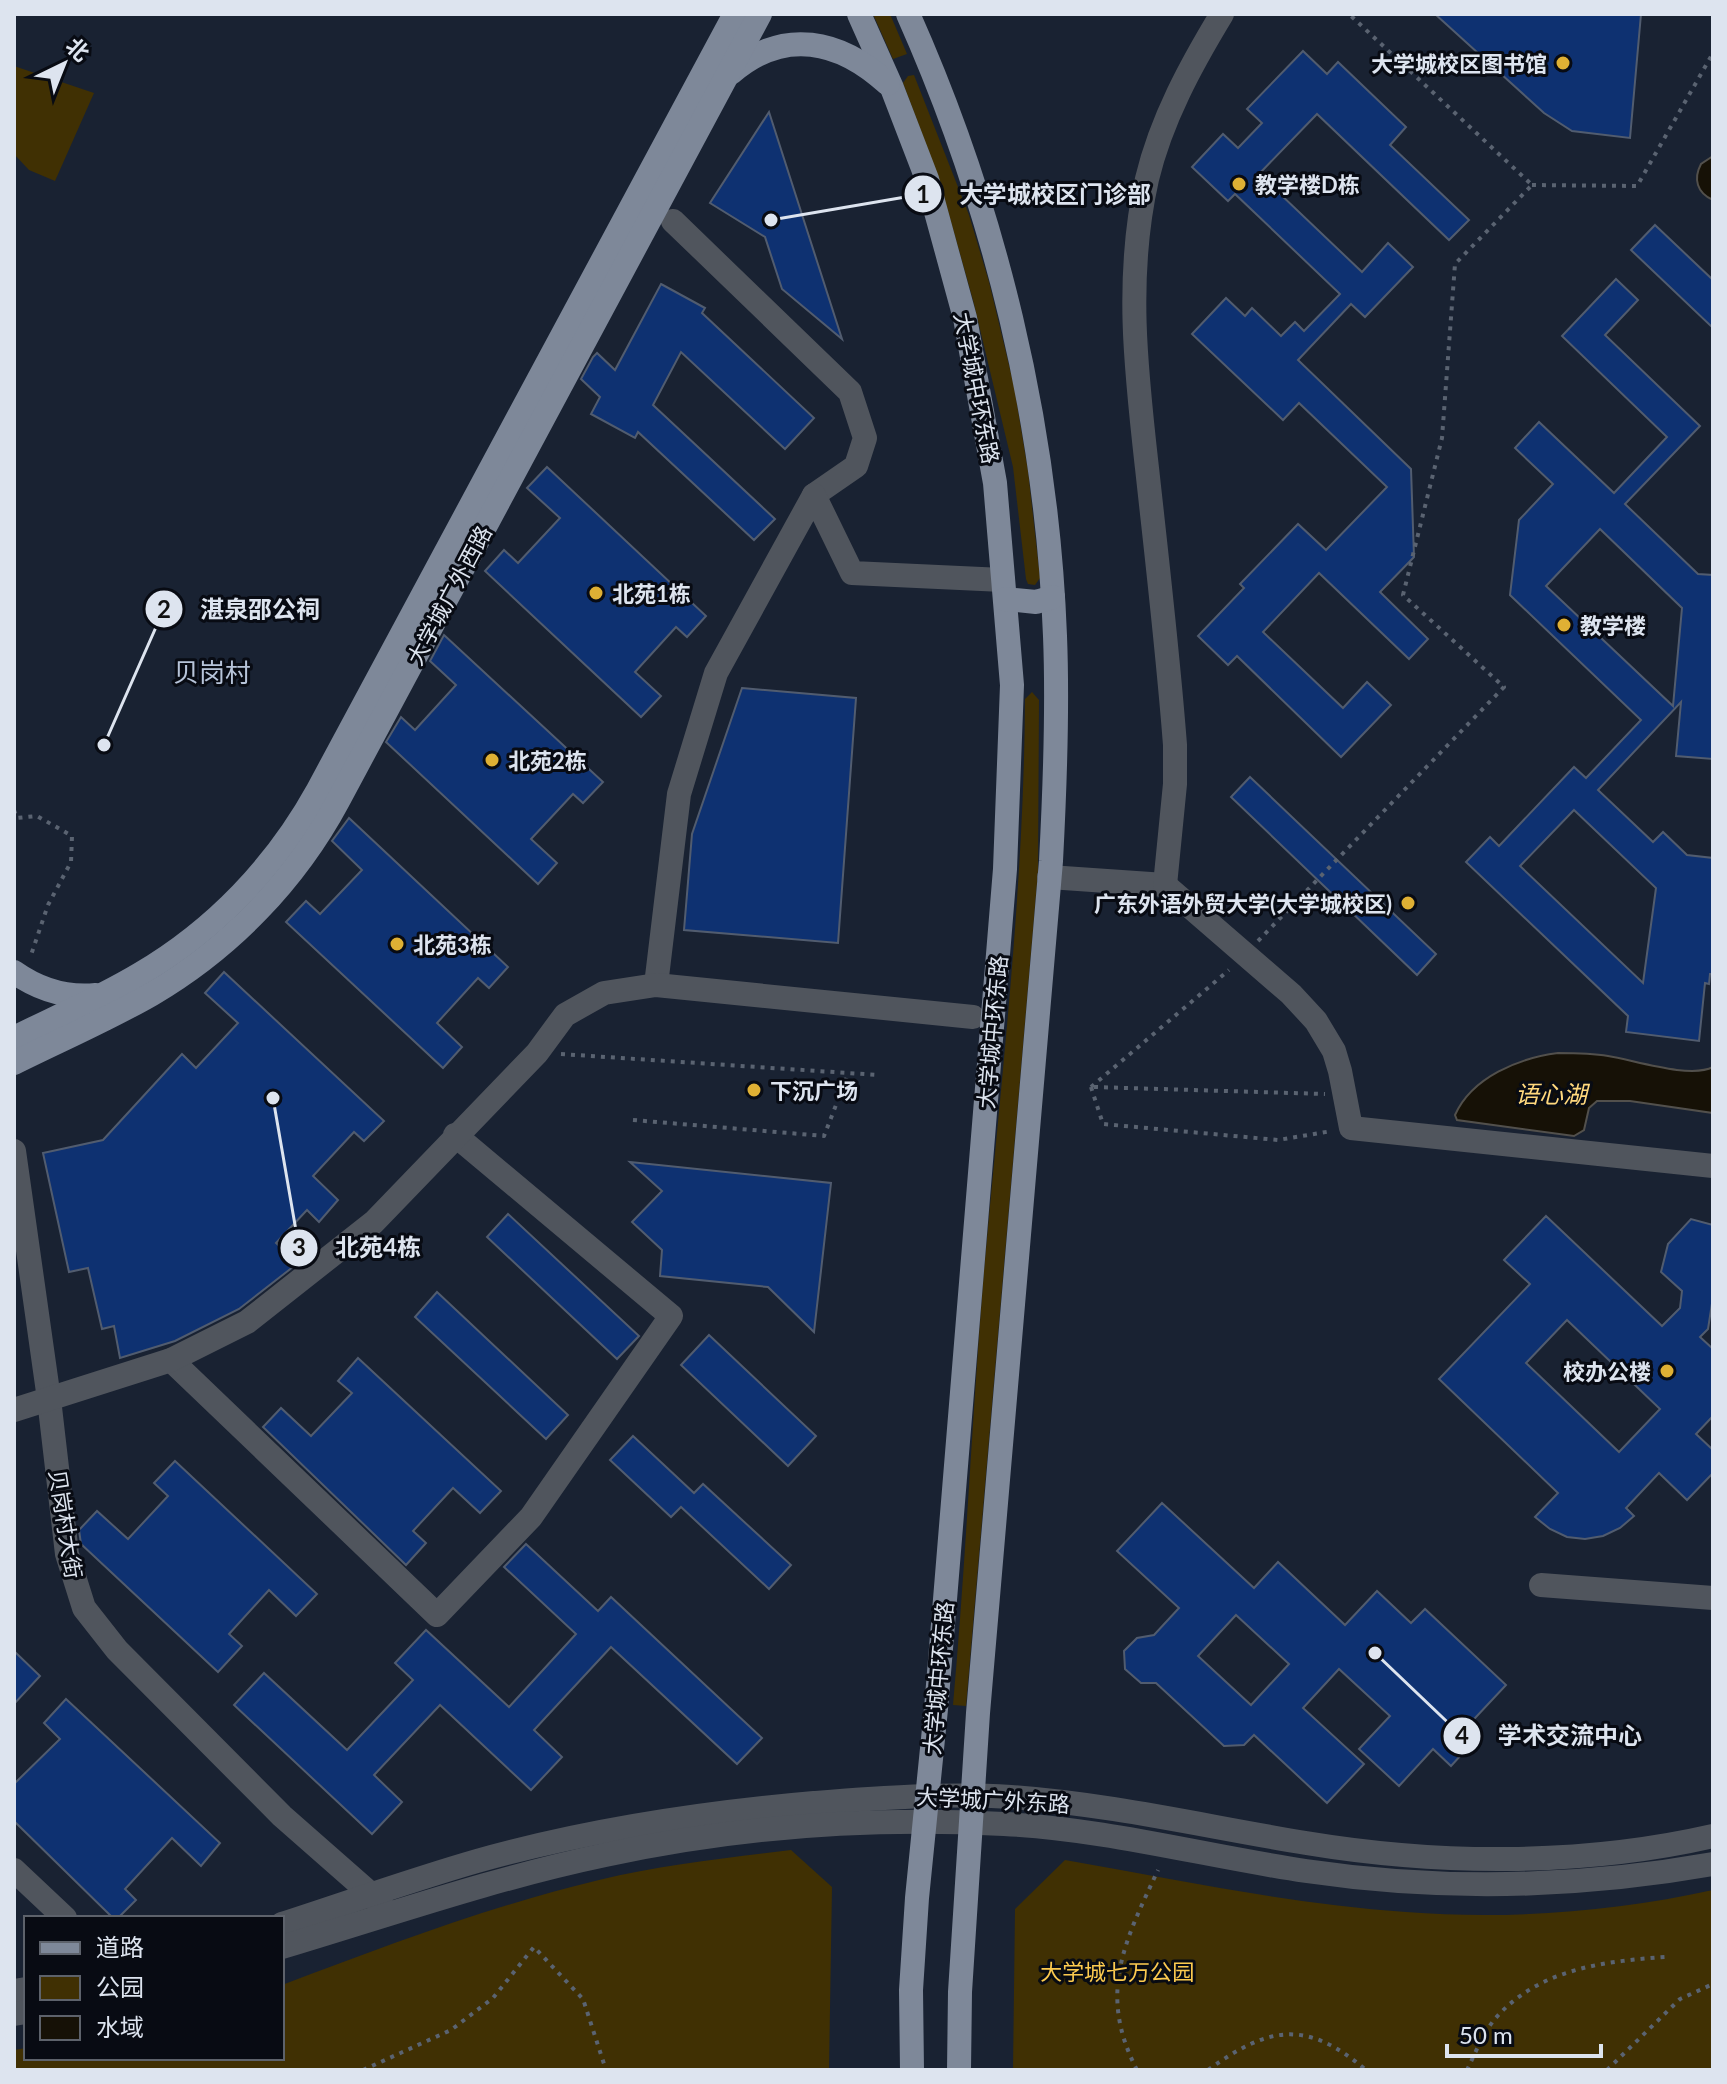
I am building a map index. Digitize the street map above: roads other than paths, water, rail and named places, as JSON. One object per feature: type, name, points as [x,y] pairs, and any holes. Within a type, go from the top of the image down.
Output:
[{"type":"main road","name":"大学城广外西路","points":[[14,1038],[141,974],[177,950],[232,904],[270,863],[306,812],[735,14]]},
{"type":"main road","name":"大学城广外西路","points":[[14,1063],[153,993],[190,968],[259,910],[302,858],[345,787],[760,14]]},
{"type":"main road","name":"大学城中环东路","points":[[859,14],[927,179],[965,318],[995,483],[1011,676],[1005,869],[911,1990],[912,2070]]},
{"type":"main road","name":"大学城中环东路","points":[[908,14],[951,117],[986,226],[1017,342],[1034,429],[1053,597],[1056,676],[1054,810],[972,1796],[960,1992],[959,2070]]},
{"type":"main road","points":[[727,77],[750,59],[793,43],[808,43],[848,55],[890,83],[900,68],[928,60]]},
{"type":"main road","points":[[1004,589],[1036,602],[1053,597]]},
{"type":"main road","points":[[1011,676],[1026,673],[1056,676]]},
{"type":"main road","points":[[22,963],[34,985],[62,994],[86,996],[106,992]]},
{"type":"street","points":[[1165,885],[1175,784],[1175,745],[1135,363],[1134,272],[1148,177],[1157,147],[1192,63],[1222,14]]},
{"type":"street","points":[[656,985],[679,794],[716,673],[814,495],[856,466],[865,438],[850,392],[673,221]]},
{"type":"street","points":[[814,495],[852,573],[1004,589]]},
{"type":"street","points":[[1049,877],[1165,885],[1291,994],[1316,1021],[1334,1051],[1351,1128],[1713,1166]]},
{"type":"street","points":[[14,1410],[171,1360],[247,1322],[374,1222],[537,1053],[565,1015],[604,993],[656,985],[973,1017]]},
{"type":"street","points":[[171,1360],[437,1615],[531,1517],[671,1316],[455,1135]]},
{"type":"street","name":"贝岗村大街","points":[[14,1151],[67,1554],[84,1608],[117,1650],[282,1816],[391,1913]]},
{"type":"street","points":[[1541,1585],[1713,1598]]},
{"type":"street","name":"大学城广外东路","points":[[284,1923],[475,1862],[533,1847],[669,1820],[773,1807],[928,1794],[1063,1801],[1308,1844],[1426,1856],[1516,1857],[1593,1853],[1648,1848],[1713,1836]]},
{"type":"street","name":"大学城广外东路","points":[[284,1946],[500,1880],[608,1854],[749,1833],[894,1821],[1060,1828],[1304,1871],[1424,1883],[1488,1885],[1596,1880],[1651,1875],[1713,1864]]},
{"type":"street","points":[[14,1870],[63,1916]]},
{"type":"water","points":[[1713,156],[1713,200],[1703,194],[1697,180],[1701,164]]},
{"type":"water","name":"语心湖","points":[[1558,1053],[1602,1055],[1677,1070],[1713,1067],[1713,1113],[1630,1101],[1597,1101],[1589,1108],[1584,1130],[1574,1136],[1457,1120],[1455,1115],[1463,1102],[1485,1080],[1528,1059]]},
{"type":"place","name":"大学城校区图书馆","points":[[1563,63]]},
{"type":"place","name":"教学楼D栋","points":[[1239,184]]},
{"type":"place","name":"大学城校区门诊部","points":[[771,220]]},
{"type":"place","name":"北苑1栋","points":[[596,593]]},
{"type":"place","name":"教学楼","points":[[1564,625]]},
{"type":"place","name":"湛泉邵公祠","points":[[104,745]]},
{"type":"place","name":"北苑2栋","points":[[492,760]]},
{"type":"place","name":"广东外语外贸大学(大学城校区)","points":[[1408,903]]},
{"type":"place","name":"北苑3栋","points":[[397,944]]},
{"type":"place","name":"下沉广场","points":[[754,1090]]},
{"type":"place","name":"北苑4栋","points":[[273,1098]]},
{"type":"place","name":"校办公楼","points":[[1667,1371]]},
{"type":"place","name":"学术交流中心","points":[[1375,1653]]},
{"type":"district","name":"贝岗村","points":[[212,672]]},
{"type":"park label","name":"大学城七万公园","points":[[1117,1971]]}]
